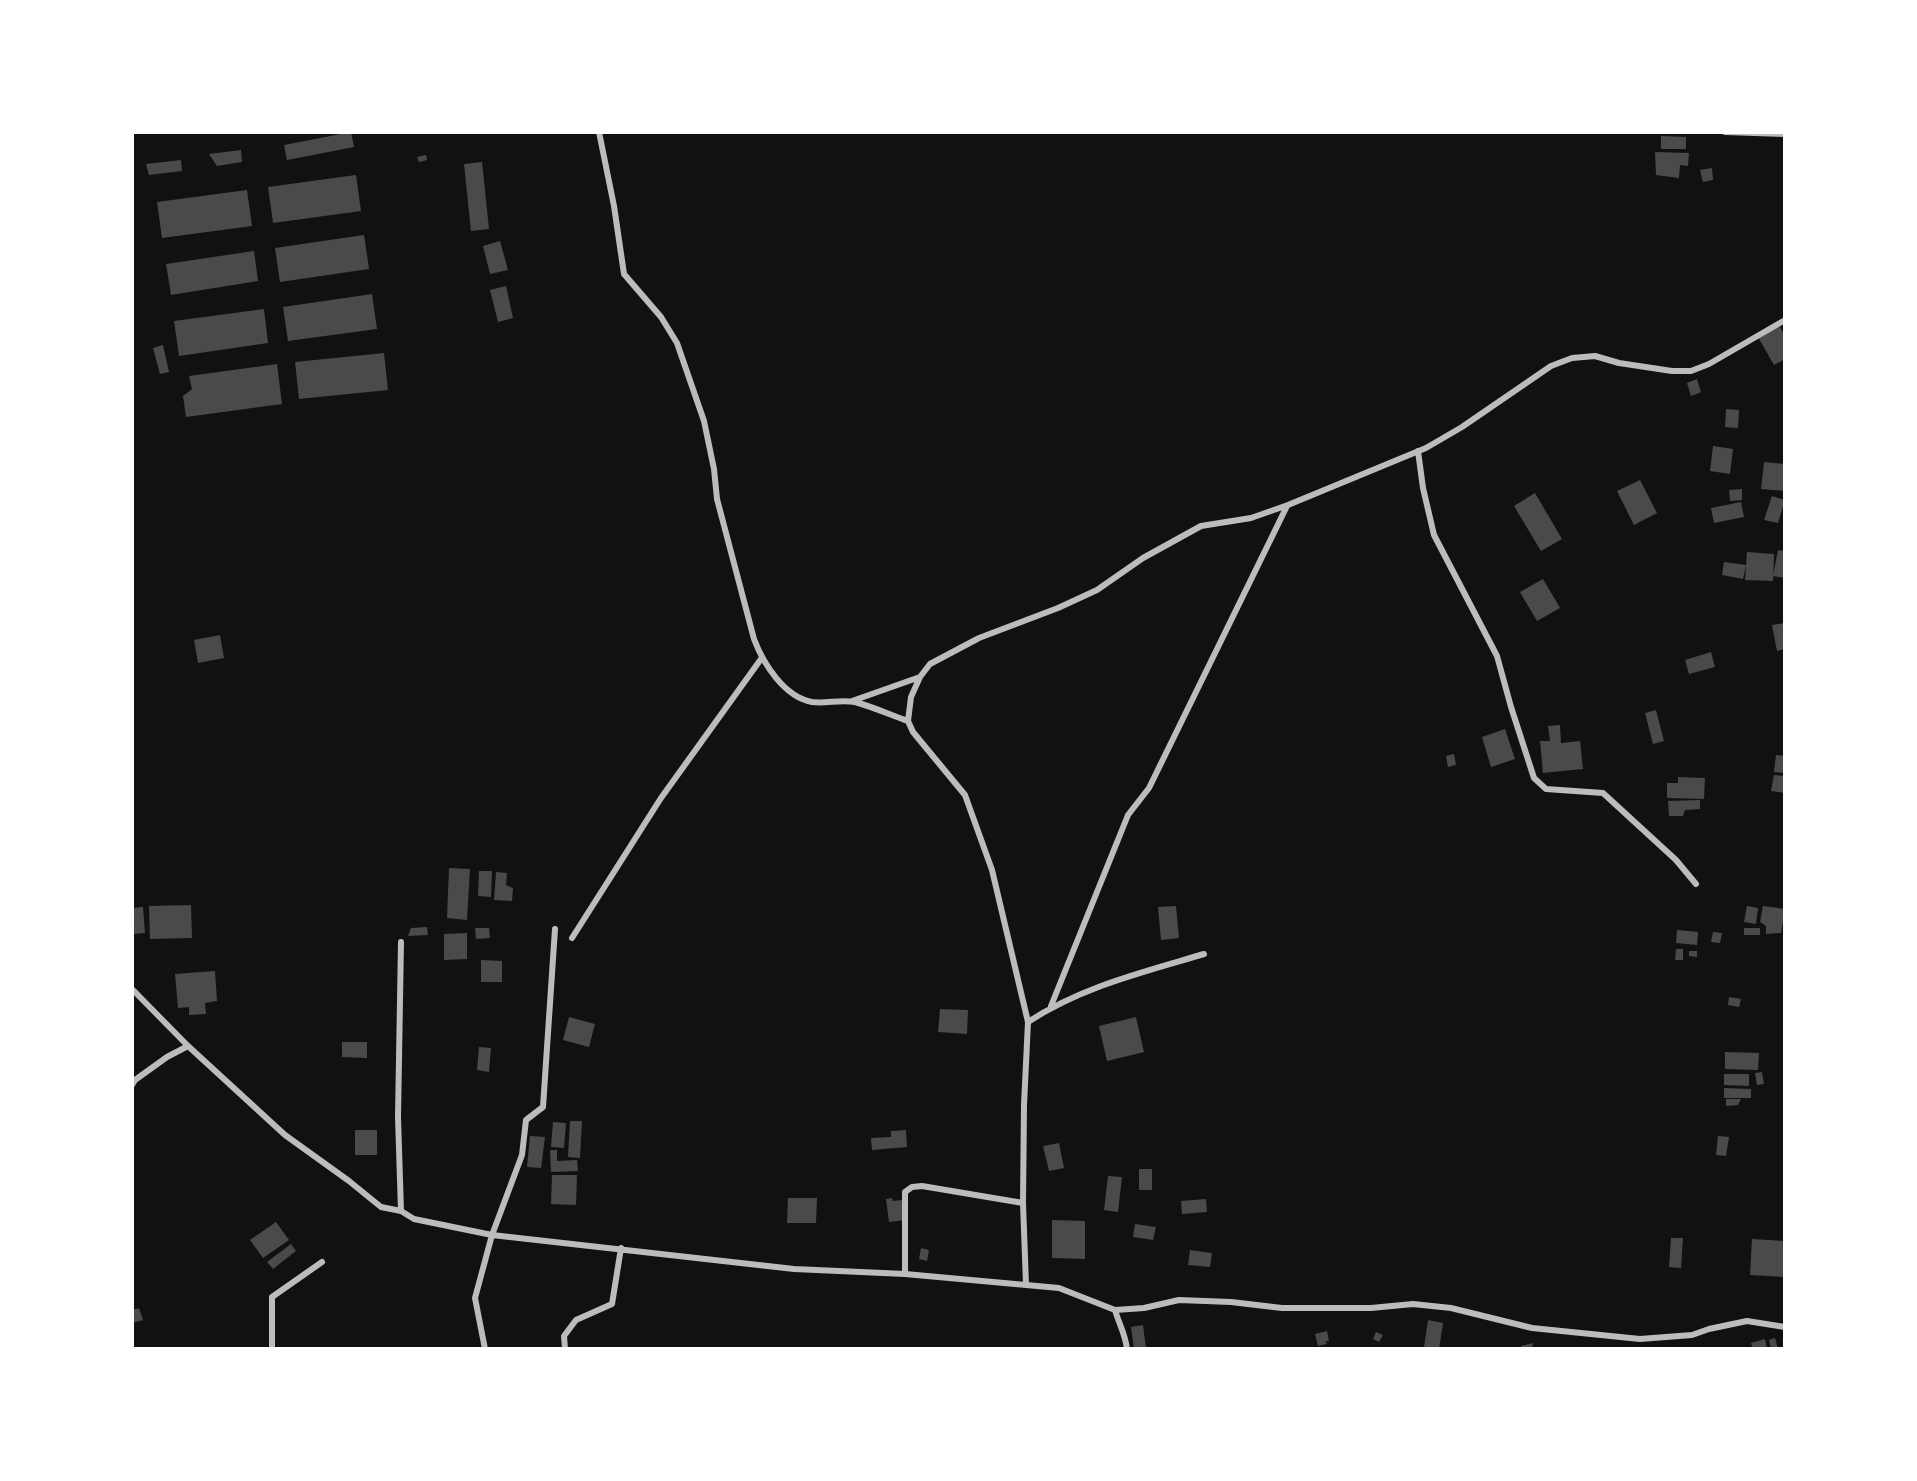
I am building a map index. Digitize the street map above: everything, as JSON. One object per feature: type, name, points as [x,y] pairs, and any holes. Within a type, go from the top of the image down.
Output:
[{"type":"street","points":[[599,132],[614,206],[624,274],[661,317],[677,343],[704,421],[714,469],[717,498],[761,659],[774,677],[800,698],[813,702],[850,702],[908,721]]},
{"type":"street","points":[[1725,132],[1785,134]]},
{"type":"street","points":[[1026,1285],[1023,1203],[1028,1022],[992,870],[964,795],[913,732],[908,721],[911,697],[920,677],[930,664],[980,638],[1058,608],[1097,590],[1143,558],[1201,526],[1251,518],[1418,451],[1462,427],[1551,366],[1572,358],[1595,356],[1619,363],[1672,371],[1691,371],[1709,364],[1785,320]]},
{"type":"street","points":[[1418,451],[1423,488],[1434,535],[1497,656],[1534,778],[1546,789],[1603,793],[1676,860],[1696,884]]},
{"type":"street","points":[[1051,1006],[1128,815],[1149,788],[1288,505]]},
{"type":"street","points":[[572,938],[661,798],[761,659]]},
{"type":"street","points":[[850,702],[920,677]]},
{"type":"street","points":[[485,1349],[475,1298],[492,1235],[522,1155],[526,1120],[543,1107],[555,929]]},
{"type":"street","points":[[400,1211],[398,1118],[401,942]]},
{"type":"street","points":[[1028,1022],[1051,1006],[1087,990],[1204,954]]},
{"type":"street","points":[[132,989],[188,1046],[285,1135],[381,1207],[400,1211],[414,1219],[492,1235],[794,1269],[905,1274],[1059,1288],[1115,1310],[1144,1308],[1179,1300],[1231,1302],[1282,1308],[1371,1308],[1413,1304],[1451,1308],[1532,1328],[1640,1339],[1692,1335],[1747,1321],[1785,1327]]},
{"type":"street","points":[[132,1086],[135,1080],[167,1057],[188,1046]]},
{"type":"street","points":[[905,1274],[906,1192],[912,1186],[1023,1203]]},
{"type":"street","points":[[565,1349],[564,1336],[576,1320],[612,1304],[621,1248]]},
{"type":"street","points":[[272,1349],[272,1297],[322,1262]]},
{"type":"street","points":[[1115,1310],[1123,1327],[1127,1349]]},
{"type":"building","points":[[351,132],[354,147],[287,160],[284,145]]},
{"type":"building","points":[[1661,136],[1686,137],[1686,149],[1661,149]]},
{"type":"building","points":[[241,150],[242,162],[217,166],[209,154]]},
{"type":"building","points":[[1655,152],[1689,153],[1688,166],[1680,165],[1679,178],[1656,175]]},
{"type":"building","points":[[426,155],[427,160],[419,162],[417,157]]},
{"type":"building","points":[[181,160],[182,171],[149,175],[146,164]]},
{"type":"building","points":[[482,162],[489,229],[471,231],[464,164]]},
{"type":"building","points":[[1712,168],[1713,180],[1703,182],[1700,170]]},
{"type":"building","points":[[356,175],[361,211],[273,223],[268,187]]},
{"type":"building","points":[[247,190],[252,226],[162,238],[157,202]]},
{"type":"building","points":[[364,235],[369,269],[280,282],[275,248]]},
{"type":"building","points":[[500,241],[508,270],[490,274],[483,246]]},
{"type":"building","points":[[254,251],[258,281],[171,295],[166,264]]},
{"type":"building","points":[[506,286],[513,318],[498,322],[490,290]]},
{"type":"building","points":[[372,294],[377,329],[288,341],[283,307]]},
{"type":"building","points":[[264,309],[268,343],[179,356],[174,321]]},
{"type":"building","points":[[1779,325],[1785,336],[1785,359],[1774,365],[1758,337]]},
{"type":"building","points":[[163,345],[169,372],[160,374],[153,348]]},
{"type":"building","points":[[384,353],[388,390],[299,399],[295,362]]},
{"type":"building","points":[[277,364],[282,404],[186,417],[183,396],[192,389],[189,376]]},
{"type":"building","points":[[1697,379],[1701,392],[1691,396],[1687,383]]},
{"type":"building","points":[[1726,409],[1739,410],[1738,428],[1725,427]]},
{"type":"building","points":[[1713,446],[1733,449],[1730,474],[1710,471]]},
{"type":"building","points":[[1764,462],[1785,464],[1785,491],[1761,489]]},
{"type":"building","points":[[1640,480],[1657,513],[1634,525],[1617,491]]},
{"type":"building","points":[[1742,489],[1742,500],[1730,501],[1729,490]]},
{"type":"building","points":[[1535,493],[1562,539],[1541,551],[1514,506]]},
{"type":"building","points":[[1772,496],[1785,500],[1778,523],[1764,520]]},
{"type":"building","points":[[1741,502],[1744,517],[1714,523],[1711,508]]},
{"type":"building","points":[[1778,550],[1785,551],[1785,578],[1773,576]]},
{"type":"building","points":[[1747,552],[1774,554],[1773,581],[1745,580]]},
{"type":"building","points":[[1724,562],[1746,565],[1743,579],[1722,575]]},
{"type":"building","points":[[1543,579],[1560,608],[1537,621],[1520,592]]},
{"type":"building","points":[[1785,623],[1785,649],[1777,651],[1772,625]]},
{"type":"building","points":[[220,635],[224,658],[198,663],[194,640]]},
{"type":"building","points":[[1711,652],[1715,667],[1689,674],[1685,660]]},
{"type":"building","points":[[1656,710],[1664,741],[1653,744],[1645,713]]},
{"type":"building","points":[[1560,725],[1561,743],[1580,741],[1583,769],[1543,773],[1540,741],[1550,741],[1548,726]]},
{"type":"building","points":[[1505,729],[1515,759],[1491,767],[1482,737]]},
{"type":"building","points":[[1454,754],[1456,765],[1448,767],[1446,756]]},
{"type":"building","points":[[1776,755],[1785,756],[1785,773],[1774,772]]},
{"type":"building","points":[[1774,775],[1785,776],[1785,793],[1771,791]]},
{"type":"building","points":[[1678,777],[1705,778],[1704,799],[1667,798],[1667,783],[1678,783]]},
{"type":"building","points":[[1700,800],[1700,809],[1685,810],[1683,816],[1669,816],[1668,801]]},
{"type":"building","points":[[449,868],[470,869],[467,920],[447,918]]},
{"type":"building","points":[[479,871],[492,871],[491,897],[478,896]]},
{"type":"building","points":[[496,872],[507,873],[506,885],[513,888],[512,901],[494,900]]},
{"type":"building","points":[[191,905],[192,938],[150,939],[149,906]]},
{"type":"building","points":[[1176,906],[1179,938],[1161,940],[1158,907]]},
{"type":"building","points":[[1747,906],[1758,908],[1756,924],[1744,922]]},
{"type":"building","points":[[1763,906],[1785,909],[1781,933],[1766,934],[1766,926],[1760,922]]},
{"type":"building","points":[[143,907],[145,933],[132,934],[132,908]]},
{"type":"building","points":[[427,927],[428,935],[408,936],[411,928]]},
{"type":"building","points":[[475,928],[489,928],[490,938],[476,939]]},
{"type":"building","points":[[1744,928],[1760,928],[1760,935],[1744,935]]},
{"type":"building","points":[[1677,930],[1698,932],[1697,945],[1676,943]]},
{"type":"building","points":[[1713,932],[1722,933],[1720,943],[1711,942]]},
{"type":"building","points":[[467,933],[467,959],[444,960],[444,934]]},
{"type":"building","points":[[1676,949],[1683,949],[1683,960],[1675,960]]},
{"type":"building","points":[[1689,951],[1697,951],[1697,957],[1689,956]]},
{"type":"building","points":[[481,960],[502,961],[502,982],[481,982]]},
{"type":"building","points":[[215,971],[217,1001],[205,1003],[206,1014],[189,1015],[189,1007],[178,1008],[175,974]]},
{"type":"building","points":[[1729,997],[1741,999],[1739,1007],[1728,1005]]},
{"type":"building","points":[[940,1009],[968,1010],[967,1034],[938,1032]]},
{"type":"building","points":[[569,1017],[595,1024],[589,1047],[563,1040]]},
{"type":"building","points":[[1136,1017],[1144,1052],[1107,1061],[1099,1026]]},
{"type":"building","points":[[342,1042],[367,1042],[367,1058],[342,1057]]},
{"type":"building","points":[[479,1047],[491,1048],[489,1072],[477,1070]]},
{"type":"building","points":[[1725,1052],[1759,1053],[1758,1070],[1725,1069]]},
{"type":"building","points":[[1762,1072],[1764,1084],[1757,1085],[1755,1073]]},
{"type":"building","points":[[1724,1074],[1749,1074],[1749,1086],[1724,1085]]},
{"type":"building","points":[[1724,1088],[1751,1089],[1751,1098],[1724,1098]]},
{"type":"building","points":[[1726,1099],[1741,1099],[1738,1105],[1726,1106]]},
{"type":"building","points":[[570,1121],[582,1121],[580,1158],[568,1157]]},
{"type":"building","points":[[553,1122],[566,1123],[564,1148],[551,1147]]},
{"type":"building","points":[[355,1130],[377,1130],[377,1155],[355,1155]]},
{"type":"building","points":[[906,1130],[907,1147],[872,1150],[871,1138],[891,1137],[891,1131]]},
{"type":"building","points":[[530,1136],[545,1137],[541,1168],[527,1167]]},
{"type":"building","points":[[1718,1136],[1729,1137],[1726,1156],[1716,1155]]},
{"type":"building","points":[[1059,1143],[1064,1168],[1049,1171],[1043,1146]]},
{"type":"building","points":[[550,1150],[557,1150],[557,1161],[577,1160],[578,1171],[551,1172]]},
{"type":"building","points":[[1139,1169],[1152,1169],[1152,1190],[1139,1190]]},
{"type":"building","points":[[552,1175],[577,1175],[576,1205],[551,1204]]},
{"type":"building","points":[[1108,1176],[1122,1177],[1118,1212],[1104,1210]]},
{"type":"building","points":[[788,1198],[817,1198],[816,1223],[787,1223]]},
{"type":"building","points":[[892,1198],[893,1201],[902,1200],[905,1220],[889,1222],[886,1199]]},
{"type":"building","points":[[1206,1199],[1207,1212],[1182,1214],[1181,1201]]},
{"type":"building","points":[[1052,1220],[1085,1221],[1085,1259],[1052,1258]]},
{"type":"building","points":[[276,1222],[289,1240],[263,1258],[250,1240]]},
{"type":"building","points":[[1135,1224],[1156,1227],[1153,1240],[1133,1237]]},
{"type":"building","points":[[1671,1238],[1683,1238],[1681,1268],[1669,1267]]},
{"type":"building","points":[[1752,1239],[1785,1241],[1785,1277],[1750,1275]]},
{"type":"building","points":[[291,1244],[296,1251],[273,1269],[267,1262]]},
{"type":"building","points":[[921,1248],[929,1250],[927,1261],[919,1259]]},
{"type":"building","points":[[1190,1250],[1212,1253],[1210,1267],[1188,1265]]},
{"type":"building","points":[[139,1308],[143,1320],[132,1323],[132,1310]]},
{"type":"building","points":[[1428,1320],[1443,1323],[1439,1349],[1424,1347]]},
{"type":"building","points":[[1143,1325],[1146,1349],[1134,1349],[1131,1327]]},
{"type":"building","points":[[1327,1331],[1329,1341],[1326,1341],[1327,1344],[1318,1346],[1315,1334]]},
{"type":"building","points":[[1376,1332],[1383,1335],[1379,1342],[1373,1339]]},
{"type":"building","points":[[1775,1338],[1778,1349],[1771,1349],[1769,1340]]},
{"type":"building","points":[[1765,1339],[1767,1349],[1753,1349],[1751,1343]]},
{"type":"building","points":[[1533,1343],[1532,1349],[1521,1349],[1521,1346]]}]
